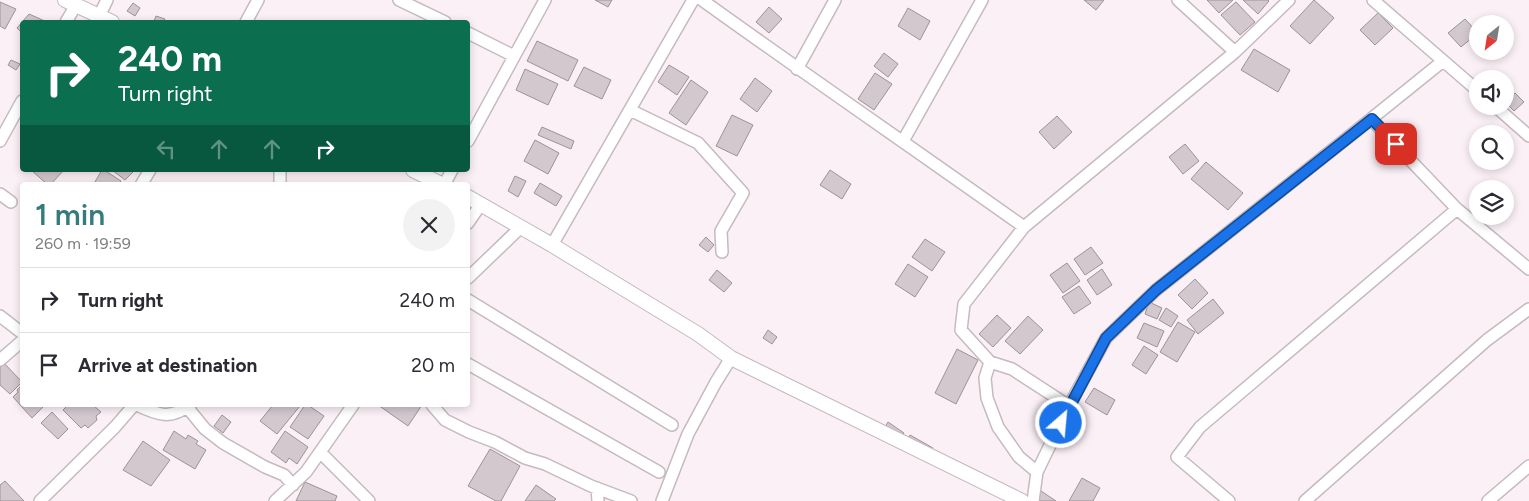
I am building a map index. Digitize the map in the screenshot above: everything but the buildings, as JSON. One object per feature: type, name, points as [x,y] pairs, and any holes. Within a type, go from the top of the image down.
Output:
[{"type":"street","points":[[99,16],[106,0]]},
{"type":"street","points":[[247,20],[258,0]]},
{"type":"street","points":[[399,0],[441,20]]},
{"type":"street","points":[[470,137],[545,0]]},
{"type":"street","points":[[552,245],[693,0]]},
{"type":"street","points":[[702,0],[1024,227]]},
{"type":"street","points":[[798,69],[835,0]]},
{"type":"street","points":[[903,141],[982,0]]},
{"type":"street","points":[[1178,0],[1234,52]]},
{"type":"street","points":[[1069,406],[1012,369],[990,362],[961,330],[964,304],[1024,227],[1234,52],[1290,0]]},
{"type":"street","points":[[1373,0],[1469,84]]},
{"type":"street","points":[[66,20],[71,2],[108,20]]},
{"type":"street","points":[[470,34],[514,56]]},
{"type":"street","points":[[1033,501],[1037,472],[1069,406],[1106,338],[1156,290],[1372,119],[1442,61]]},
{"type":"street","points":[[0,141],[20,105]]},
{"type":"street","points":[[630,110],[698,144],[743,193],[722,231],[722,252]]},
{"type":"street","points":[[1505,115],[1529,136]]},
{"type":"street","points":[[1372,119],[1457,209],[1529,269]]},
{"type":"street","points":[[418,172],[437,182]]},
{"type":"street","points":[[0,194],[11,202]]},
{"type":"street","points":[[470,198],[552,245],[698,334],[731,358],[1022,501]]},
{"type":"street","points":[[470,220],[480,204]]},
{"type":"street","points":[[1229,501],[1177,458],[1200,427],[1457,209]]},
{"type":"street","points":[[470,276],[521,227]]},
{"type":"street","points":[[470,301],[672,424]]},
{"type":"street","points":[[1305,501],[1487,340],[1529,309]]},
{"type":"street","points":[[0,316],[20,329]]},
{"type":"street","points":[[0,360],[20,343]]},
{"type":"street","points":[[662,501],[688,434],[731,358]]},
{"type":"street","points":[[990,362],[986,378],[987,398],[998,428],[1019,457],[1037,472]]},
{"type":"street","points":[[470,365],[659,472]]},
{"type":"street","points":[[40,501],[133,407]]},
{"type":"street","points":[[140,407],[162,415],[172,415],[188,407]]},
{"type":"street","points":[[190,407],[205,429],[265,468],[284,475],[293,485]]},
{"type":"street","points":[[275,501],[306,472],[352,407]]},
{"type":"street","points":[[434,407],[445,420],[495,442],[525,458],[545,464],[631,501]]},
{"type":"street","points":[[320,452],[369,501]]},
{"type":"street","points":[[1488,501],[1529,466]]},
{"type":"street","points":[[597,488],[598,501]]},
{"type":"route","points":[[1061,423],[1106,338],[1156,290],[1372,119],[1396,144]]}]
